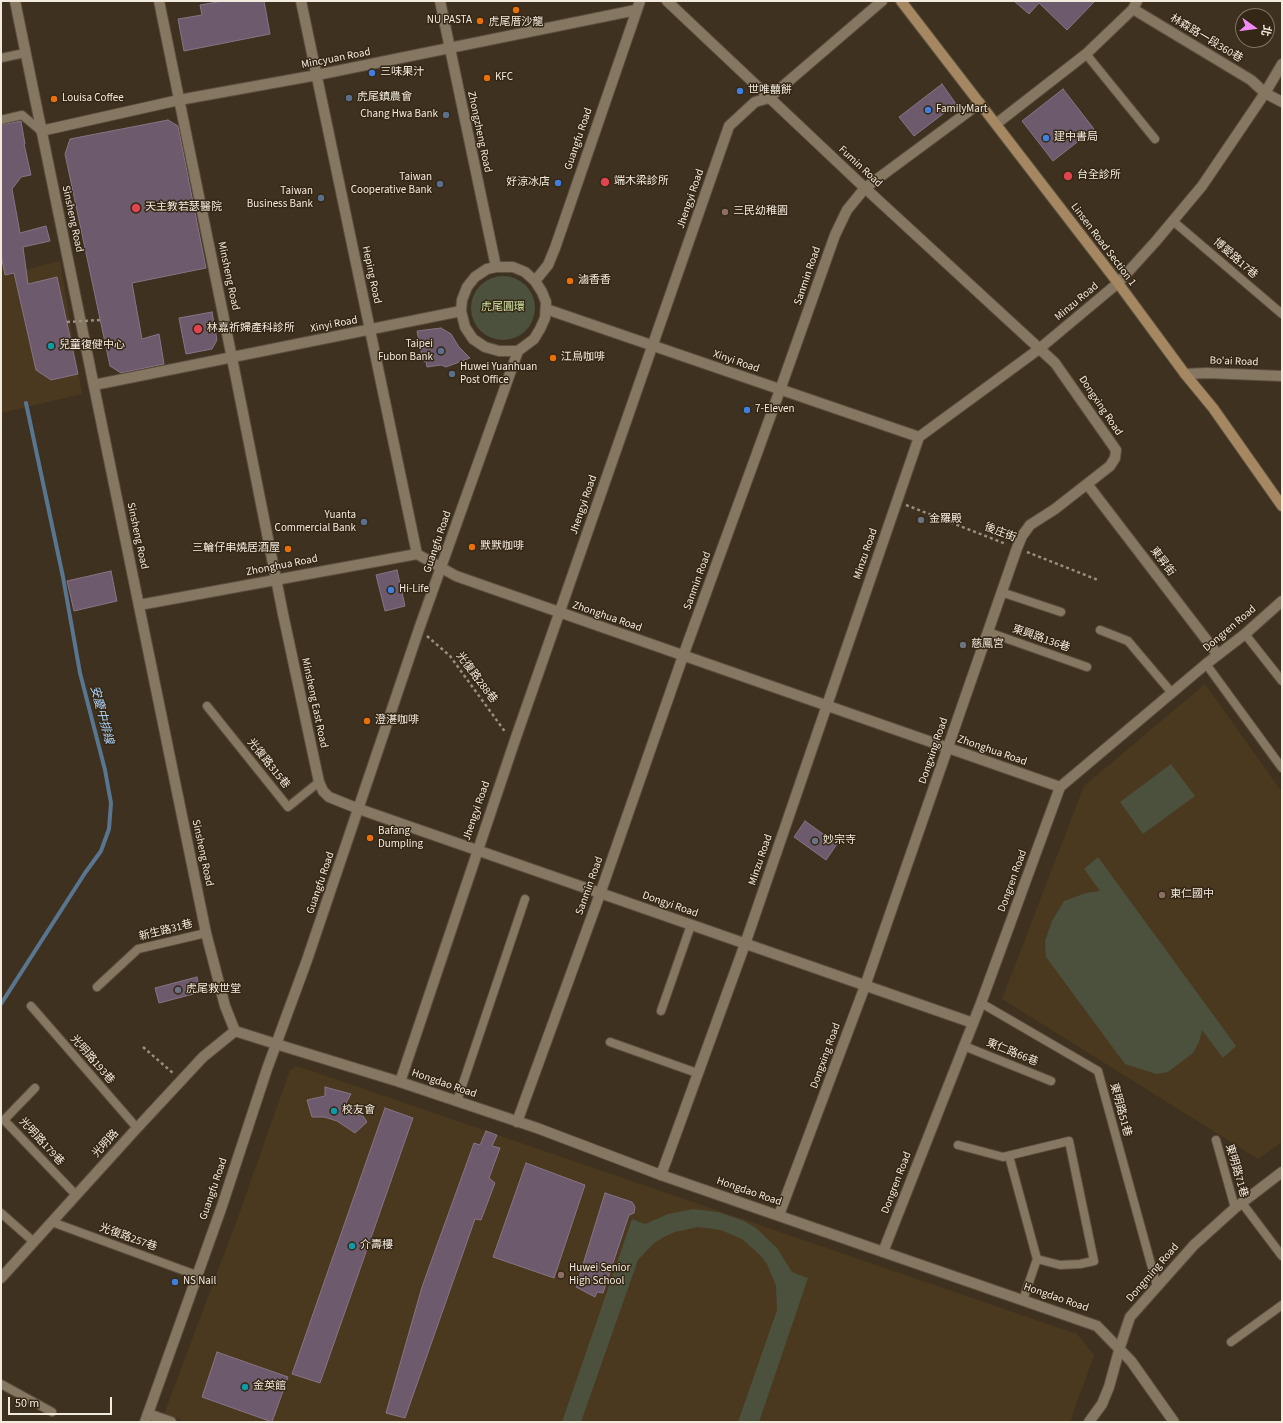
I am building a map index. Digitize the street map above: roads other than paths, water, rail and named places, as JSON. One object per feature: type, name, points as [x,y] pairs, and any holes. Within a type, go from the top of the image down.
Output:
[{"type":"main road","name":"Linsen Road Section 1","points":[[901,1],[1118,283],[1212,408],[1282,506]]},
{"type":"street","name":"Sinsheng Road","points":[[15,1],[206,933],[225,1006],[235,1031]]},
{"type":"street","name":"Minsheng Road","points":[[159,1],[276,579]]},
{"type":"street","name":"Heping Road","points":[[301,1],[417,554]]},
{"type":"street","name":"Zhongzheng Road","points":[[440,1],[496,267]]},
{"type":"street","name":"Fumin Road","points":[[667,1],[865,188],[1039,349]]},
{"type":"street","name":"Jhengyi Road","points":[[400,1082],[477,850],[729,126],[755,102],[769,98],[882,1]]},
{"type":"street","name":"林森路一段360巷","points":[[996,124],[1086,54],[1135,5],[1251,80],[1265,93],[1282,102]]},
{"type":"street","name":"Mincyuan Road","points":[[41,131],[179,100],[317,75],[449,48],[638,6]]},
{"type":"street","name":"Guangfu Road","points":[[535,281],[548,265],[555,248],[638,6]]},
{"type":"street","name":"Minzu Road","points":[[661,1174],[745,944],[919,437],[1039,349],[1118,283],[1202,186],[1265,93],[1282,64]]},
{"type":"street","name":"Sanmin Road","points":[[517,1122],[835,235],[847,210],[865,188],[980,103]]},
{"type":"street","points":[[496,267],[513,267],[525,272],[535,281],[542,292],[546,308],[545,318],[534,338],[518,351],[499,351],[485,348],[473,339],[465,327],[461,311],[462,300],[467,287],[475,277],[487,269],[496,267]]},
{"type":"street","name":"Xinyi Road","points":[[546,308],[652,346],[919,437]]},
{"type":"street","name":"Xinyi Road","points":[[94,385],[461,311]]},
{"type":"street","name":"Dongxing Road","points":[[779,1215],[865,986],[1016,548],[1030,525],[1055,509],[1110,466],[1115,458],[1116,450],[1055,362],[1039,349]]},
{"type":"street","name":"Guangfu Road","points":[[146,1418],[196,1274],[222,1206],[276,1044],[359,809],[419,629],[518,351]]},
{"type":"street","name":"Bo'ai Road","points":[[1185,374],[1207,373],[1282,376]]},
{"type":"street","name":"東昇街","points":[[1087,484],[1218,655]]},
{"type":"street","name":"Zhonghua Road","points":[[139,605],[417,554],[456,576],[1060,787]]},
{"type":"street","name":"Minsheng East Road","points":[[276,579],[319,782],[323,791],[329,797],[359,809]]},
{"type":"street","name":"Dongren Road","points":[[883,1252],[981,1003],[1060,787],[1206,664],[1245,634],[1282,601]]},
{"type":"street","name":"Dongyi Road","points":[[359,809],[973,1023]]},
{"type":"street","points":[[235,1031],[276,1044]]},
{"type":"street","name":"光明路","points":[[1,1278],[203,1057],[235,1031]]},
{"type":"street","name":"Hongdao Road","points":[[276,1044],[457,1101],[883,1252],[1098,1326],[1132,1361],[1174,1422]]},
{"type":"street","name":"Dongming Road","points":[[1089,1422],[1102,1404],[1109,1387],[1130,1317],[1194,1245],[1239,1205],[1282,1172]]},
{"type":"street","points":[[146,1418],[171,1422]]},
{"type":"lane","points":[[1,58],[25,53]]},
{"type":"lane","points":[[1086,54],[1155,139]]},
{"type":"lane","points":[[1,120],[22,115],[41,131]]},
{"type":"lane","name":"博愛路17巷","points":[[1173,221],[1282,314]]},
{"type":"lane","points":[[1001,592],[1061,612]]},
{"type":"lane","points":[[1100,630],[1128,641],[1172,694]]},
{"type":"lane","name":"東興路136巷","points":[[988,632],[1086,667]]},
{"type":"lane","points":[[1245,634],[1282,681]]},
{"type":"lane","points":[[1206,664],[1282,768]]},
{"type":"lane","name":"光復路315巷","points":[[207,706],[288,806],[319,782]]},
{"type":"lane","points":[[457,1101],[525,899]]},
{"type":"lane","points":[[661,1011],[691,925]]},
{"type":"lane","name":"新生路31巷","points":[[97,987],[138,948],[206,933]]},
{"type":"lane","name":"東明路51巷","points":[[981,1003],[1098,1071],[1157,1286]]},
{"type":"lane","name":"光明路193巷","points":[[31,1006],[137,1128]]},
{"type":"lane","points":[[610,1042],[697,1073]]},
{"type":"lane","name":"東仁路66巷","points":[[964,1046],[1051,1081]]},
{"type":"lane","name":"光明路179巷","points":[[35,1088],[4,1120],[76,1195]]},
{"type":"lane","name":"東明路71巷","points":[[1216,1140],[1239,1205]]},
{"type":"lane","points":[[958,1145],[1003,1157],[1069,1141],[1094,1261],[1080,1264],[1060,1265],[1037,1259]]},
{"type":"lane","points":[[1009,1156],[1037,1259],[1023,1300]]},
{"type":"lane","points":[[1239,1205],[1282,1256]]},
{"type":"lane","points":[[1,1214],[34,1242]]},
{"type":"lane","name":"光復路257巷","points":[[52,1222],[196,1274]]},
{"type":"lane","points":[[1231,1342],[1282,1305]]},
{"type":"lane","points":[[1,1384],[52,1412]]},
{"type":"waterway","name":"安慶中排線","points":[[1,1004],[85,873],[101,851],[109,829],[111,803],[105,770],[80,673],[63,577],[26,403]]},
{"type":"place","name":"虎尾厝沙龍","points":[[516,10]]},
{"type":"place","name":"NU PASTA","points":[[480,21]]},
{"type":"place","name":"三味果汁","points":[[372,73]]},
{"type":"place","name":"KFC","points":[[487,78]]},
{"type":"place","name":"世唯囍餅","points":[[740,91]]},
{"type":"place","name":"虎尾鎮農會","points":[[349,98]]},
{"type":"place","name":"Louisa Coffee","points":[[54,99]]},
{"type":"place","name":"FamilyMart","points":[[928,110]]},
{"type":"place","name":"Chang Hwa Bank","points":[[446,115]]},
{"type":"place","name":"建中書局","points":[[1046,138]]},
{"type":"place","name":"台全診所","points":[[1068,176]]},
{"type":"place","name":"端木梁診所","points":[[605,182]]},
{"type":"place","name":"好涼冰店","points":[[558,183]]},
{"type":"place","name":"Taiwan Cooperative Bank","points":[[440,184]]},
{"type":"place","name":"Taiwan Business Bank","points":[[321,198]]},
{"type":"place","name":"天主教若瑟醫院","points":[[136,208]]},
{"type":"place","name":"三民幼稚園","points":[[725,212]]},
{"type":"place","name":"滷香香","points":[[570,281]]},
{"type":"place","name":"林嘉祈婦產科診所","points":[[198,329]]},
{"type":"place","name":"兒童復健中心","points":[[51,346]]},
{"type":"place","name":"Taipei Fubon Bank","points":[[441,351]]},
{"type":"place","name":"江鳥咖啡","points":[[553,358]]},
{"type":"place","name":"Huwei Yuanhuan Post Office","points":[[452,374]]},
{"type":"place","name":"7-Eleven","points":[[747,410]]},
{"type":"place","name":"金羅殿","points":[[921,520]]},
{"type":"place","name":"Yuanta Commercial Bank","points":[[364,522]]},
{"type":"place","name":"默默咖啡","points":[[472,547]]},
{"type":"place","name":"三輪仔串燒居酒屋","points":[[288,549]]},
{"type":"place","name":"Hi-Life","points":[[391,590]]},
{"type":"place","name":"慈鳳宮","points":[[963,645]]},
{"type":"place","name":"澄湛咖啡","points":[[367,721]]},
{"type":"place","name":"Bafang Dumpling","points":[[370,838]]},
{"type":"place","name":"妙宗寺","points":[[815,841]]},
{"type":"place","name":"東仁國中","points":[[1162,895]]},
{"type":"place","name":"虎尾救世堂","points":[[178,990]]},
{"type":"place","name":"校友會","points":[[334,1111]]},
{"type":"place","name":"介壽樓","points":[[352,1246]]},
{"type":"place","name":"Huwei Senior High School","points":[[561,1275]]},
{"type":"place","name":"NS Nail","points":[[175,1282]]},
{"type":"place","name":"金英館","points":[[245,1387]]},
{"type":"park label","name":"虎尾圓環","points":[[503,308]]}]
